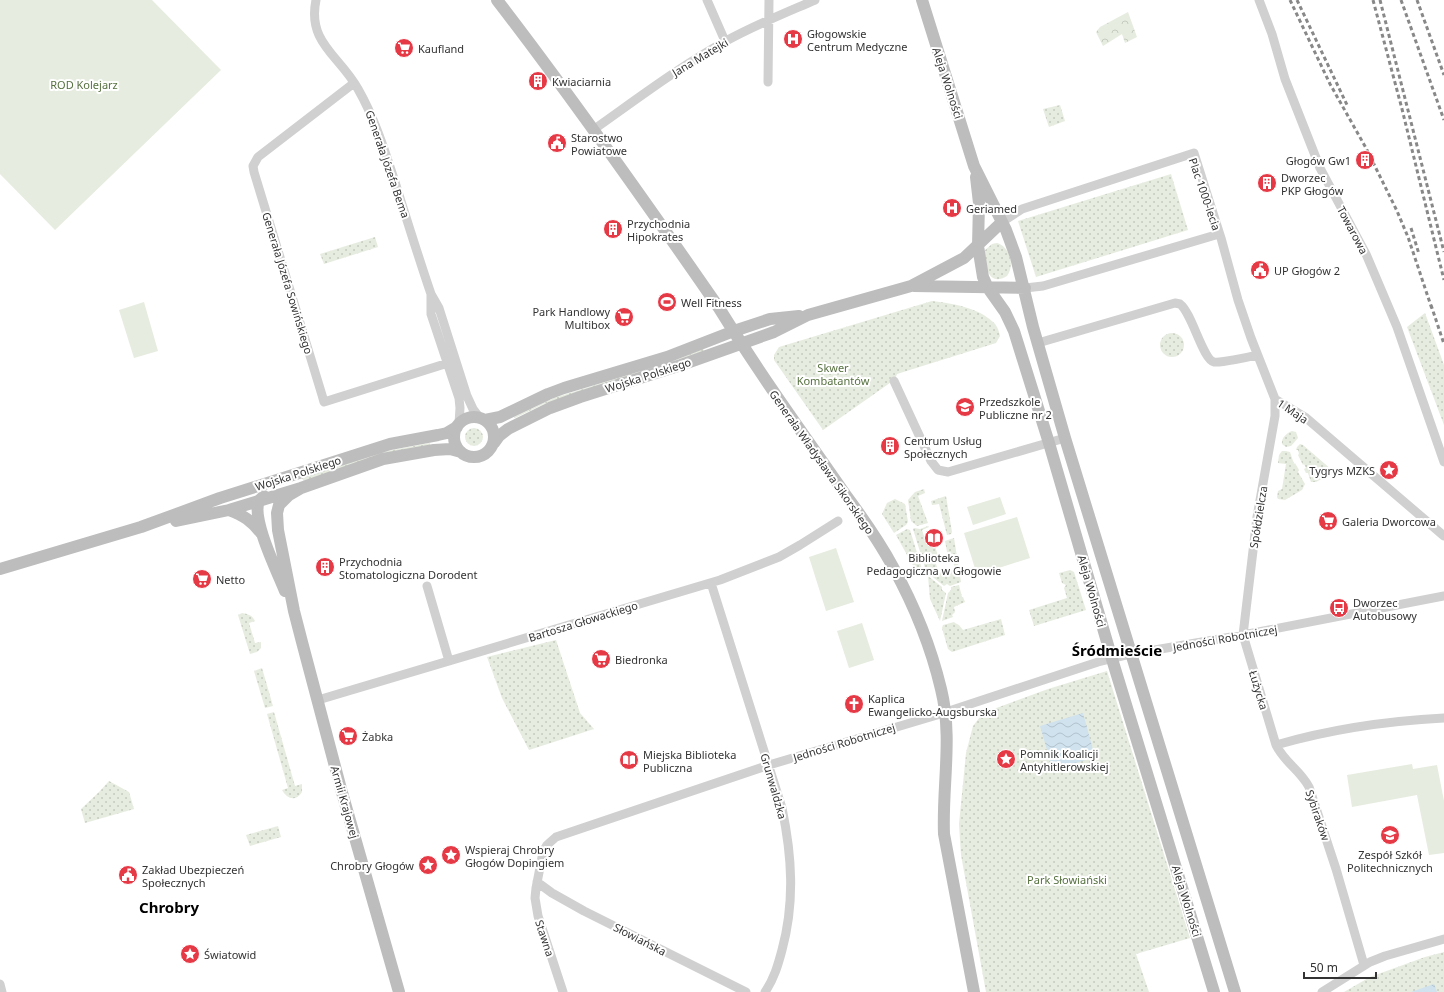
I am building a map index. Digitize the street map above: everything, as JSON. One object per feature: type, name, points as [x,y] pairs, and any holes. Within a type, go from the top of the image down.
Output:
[{"type":"street","name":"Generała Józefa Bema","points":[[316,0],[314,8],[316,32],[346,70],[367,104],[375,123],[431,294],[439,308],[467,396],[473,409],[482,419]]},
{"type":"street","name":"Generała Władysława Sikorskiego","points":[[497,0],[557,79],[734,331],[894,567],[927,643],[941,688],[946,712],[947,748],[943,818],[944,834],[974,992]]},
{"type":"street","points":[[707,0],[725,41]]},
{"type":"street","points":[[768,82],[769,0]]},
{"type":"street","name":"Jana Matejki","points":[[593,130],[674,72],[725,41],[768,20],[815,0]]},
{"type":"street","name":"Aleja Wolności","points":[[922,0],[974,166],[1002,222],[1016,257],[1038,343],[1065,438],[1235,992]]},
{"type":"street","name":"Towarowa","points":[[1259,0],[1272,34],[1285,79],[1320,168],[1366,254],[1396,327],[1444,462]]},
{"type":"street","name":"Generała Józefa Sowińskiego","points":[[354,83],[258,157],[253,166],[324,402],[448,363]]},
{"type":"street","name":"Plac 1000-lecia","points":[[1002,222],[1022,209],[1194,153],[1219,234],[1043,286],[1025,288]]},
{"type":"street","name":"Aleja Wolności","points":[[974,166],[979,203],[978,246],[981,267],[988,288],[1010,319],[1214,992]]},
{"type":"street","name":"Wojska Polskiego","points":[[482,419],[500,417],[564,388],[667,357],[734,331],[770,319],[808,315],[911,286],[958,262],[971,253],[1002,222]]},
{"type":"street","name":"1 Maja","points":[[1219,234],[1238,300],[1257,355],[1275,399],[1305,417],[1444,536]]},
{"type":"street","name":"Wojska Polskiego","points":[[911,286],[1025,288]]},
{"type":"street","name":"Generała Józefa Bema","points":[[431,294],[431,314],[459,401],[460,408],[458,426]]},
{"type":"street","points":[[1038,343],[1175,303],[1180,304],[1186,310],[1205,353],[1210,360],[1220,362],[1257,355]]},
{"type":"street","name":"Wojska Polskiego","points":[[494,443],[499,436],[508,429],[550,408],[681,365],[774,332],[808,315]]},
{"type":"street","points":[[894,381],[931,460],[938,470],[948,472],[1065,438]]},
{"type":"street","name":"Spółdzielcza","points":[[1243,635],[1257,517],[1275,416],[1275,399]]},
{"type":"street","points":[[468,418],[482,419],[493,429],[495,437],[494,443],[490,451],[481,456],[470,457],[461,452],[455,442],[454,434],[458,426],[468,418]]},
{"type":"street","name":"Wojska Polskiego","points":[[0,569],[141,527],[224,497],[390,444],[438,436],[447,433],[458,426]]},
{"type":"street","name":"Wojska Polskiego","points":[[141,527],[229,510],[301,488],[383,459],[446,449],[461,452]]},
{"type":"street","points":[[224,497],[249,496],[259,501],[268,491],[280,482],[296,474]]},
{"type":"street","name":"Armii Krajowej","points":[[301,488],[289,495],[279,505],[277,512],[278,530],[294,611],[341,789],[399,992]]},
{"type":"street","name":"Armii Krajowej","points":[[259,501],[266,508],[278,530]]},
{"type":"street","name":"Armii Krajowej","points":[[259,501],[259,519],[263,535],[294,611]]},
{"type":"street","name":"Armii Krajowej","points":[[229,510],[246,518],[254,524],[263,535]]},
{"type":"street","name":"Bartosza Głowackiego","points":[[318,700],[711,583],[779,557],[838,521]]},
{"type":"street","name":"Grunwaldzka","points":[[711,583],[769,764],[788,833],[791,860],[790,913],[785,939],[774,974],[765,992]]},
{"type":"street","points":[[427,586],[449,661]]},
{"type":"street","name":"Jedności Robotniczej","points":[[537,882],[543,852],[547,845],[556,837],[769,764],[946,712],[1131,654],[1243,635],[1444,596]]},
{"type":"street","name":"Łużycka","points":[[1243,635],[1276,745]]},
{"type":"street","points":[[1276,745],[1308,736],[1362,726],[1444,718]]},
{"type":"street","name":"Sybiraków","points":[[1276,745],[1285,760],[1298,772],[1309,787],[1336,869],[1364,965]]},
{"type":"street","name":"Stawna","points":[[537,882],[535,898],[538,916],[563,992]]},
{"type":"street","name":"Słowiańska","points":[[537,882],[552,893],[584,911],[746,992]]},
{"type":"street","points":[[1322,992],[1364,965],[1385,956],[1444,939]]},
{"type":"street","points":[[0,984],[2,992]]},
{"type":"green space","name":"ROD Kolejarz","points":[[0,0],[152,0],[221,70],[55,230],[0,174]]},
{"type":"green space","points":[[1128,12],[1137,37],[1125,43],[1122,34],[1103,46],[1096,32],[1100,27]]},
{"type":"green space","points":[[1060,105],[1065,121],[1049,127],[1043,109]]},
{"type":"green space","points":[[1171,174],[1188,230],[1036,277],[1018,221]]},
{"type":"green space","points":[[375,237],[378,247],[324,264],[320,254]]},
{"type":"green space","points":[[997,243],[1008,252],[1011,262],[1011,267],[1007,276],[1000,279],[991,277],[987,268],[984,251],[992,244]]},
{"type":"green space","name":"Skwer Kombatantów","points":[[932,301],[964,307],[987,317],[997,326],[1000,336],[996,343],[897,374],[895,379],[823,430],[774,360],[774,355],[779,347]]},
{"type":"green space","points":[[144,302],[158,351],[134,358],[119,310]]},
{"type":"green space","points":[[1425,313],[1444,365],[1444,425],[1407,327]]},
{"type":"green space","points":[[1167,333],[1177,333],[1184,340],[1184,350],[1177,357],[1167,357],[1160,350],[1160,340]]},
{"type":"green space","points":[[703,349],[704,351],[544,404],[515,418],[514,417],[554,398],[675,360]]},
{"type":"green space","points":[[474,428],[480,431],[483,437],[480,443],[474,446],[468,443],[465,437],[468,431]]},
{"type":"green space","points":[[1292,431],[1296,432],[1298,438],[1291,446],[1286,447],[1282,444],[1282,440],[1286,434]]},
{"type":"green space","points":[[430,443],[430,445],[304,482],[302,478],[382,452]]},
{"type":"green space","points":[[1300,444],[1332,470],[1332,473],[1316,482],[1311,482],[1308,473],[1306,473],[1304,469],[1306,468],[1298,455],[1298,450],[1296,450]]},
{"type":"green space","points":[[1282,451],[1290,452],[1294,464],[1295,463],[1299,470],[1298,472],[1305,484],[1302,490],[1285,500],[1278,499],[1277,497],[1278,491],[1282,489],[1286,464],[1278,463],[1279,455]]},
{"type":"green space","points":[[924,489],[925,493],[918,496],[928,523],[917,526],[911,521],[908,500],[915,492]]},
{"type":"green space","points":[[946,496],[952,532],[951,534],[947,535],[939,504],[932,505],[931,501]]},
{"type":"green space","points":[[1000,497],[1006,514],[973,525],[967,507]]},
{"type":"green space","points":[[895,499],[905,504],[908,522],[894,533],[882,514],[887,503]]},
{"type":"green space","points":[[1017,517],[1030,558],[977,575],[964,533]]},
{"type":"green space","points":[[929,527],[922,530],[926,542],[933,540],[939,559],[935,561],[939,573],[955,568],[951,556],[948,557],[945,541],[954,538],[961,582],[950,586],[947,584],[944,586],[929,574],[928,570],[925,568],[913,529],[920,529]]},
{"type":"green space","points":[[907,529],[910,530],[922,569],[920,571],[916,571],[896,535]]},
{"type":"green space","points":[[836,548],[854,602],[826,611],[809,557]]},
{"type":"green space","points":[[1070,570],[1074,572],[1086,610],[1034,626],[1029,610],[1067,598],[1064,588],[1066,585],[1062,583],[1059,573]]},
{"type":"green space","points":[[928,576],[942,587],[942,590],[946,593],[940,621],[930,599]]},
{"type":"green space","points":[[959,585],[965,602],[954,607],[955,612],[952,615],[953,617],[942,621],[948,593],[951,590],[951,587]]},
{"type":"green space","points":[[242,613],[250,615],[255,621],[249,623],[255,643],[261,642],[261,648],[257,652],[250,654],[238,615]]},
{"type":"green space","points":[[1001,619],[1005,635],[952,652],[948,649],[942,628],[943,625],[954,622],[963,630]]},
{"type":"green space","points":[[862,623],[874,660],[849,668],[837,631]]},
{"type":"green space","points":[[556,640],[580,713],[594,729],[529,750],[502,698],[487,657]]},
{"type":"green space","points":[[262,668],[273,706],[265,708],[254,671]]},
{"type":"green space","name":"Park Słowiański","points":[[1107,671],[1190,938],[1136,954],[1149,992],[986,992],[961,855],[959,824],[966,753],[973,726],[983,713],[1048,689]]},
{"type":"green space","points":[[274,712],[295,786],[302,784],[302,792],[294,798],[286,796],[282,790],[288,788],[267,714]]},
{"type":"green space","points":[[1412,764],[1413,769],[1437,765],[1444,801],[1444,853],[1429,855],[1417,795],[1352,807],[1347,775]]},
{"type":"green space","points":[[109,781],[129,792],[134,809],[85,823],[81,809]]},
{"type":"green space","points":[[278,826],[281,837],[250,846],[246,835]]},
{"type":"green space","points":[[1444,952],[1444,992],[1344,992],[1370,977],[1425,957]]},
{"type":"water","points":[[1083,713],[1095,757],[1053,770],[1040,726]]},
{"type":"water","points":[[1434,984],[1437,992],[1411,992]]},
{"type":"railway","points":[[1290,0],[1330,84],[1366,148],[1397,211],[1408,237],[1432,309]]},
{"type":"railway","points":[[1297,0],[1348,107]]},
{"type":"railway","points":[[1373,0],[1402,109],[1444,280]]},
{"type":"railway","points":[[1380,0],[1444,252]]},
{"type":"railway","points":[[1401,0],[1444,120]]},
{"type":"railway","points":[[1417,0],[1444,75]]},
{"type":"railway","points":[[1411,228],[1419,254]]},
{"type":"railway","points":[[1431,305],[1444,344]]},
{"type":"place","name":"Głogowskie Centrum Medyczne","points":[[793,39]]},
{"type":"place","name":"Kaufland","points":[[404,48]]},
{"type":"place","name":"Kwiaciarnia","points":[[538,81]]},
{"type":"place","name":"Starostwo Powiatowe","points":[[557,143]]},
{"type":"place","name":"Głogów Gw1","points":[[1365,160]]},
{"type":"place","name":"Dworzec PKP Głogów","points":[[1267,183]]},
{"type":"place","name":"Geriamed","points":[[952,208]]},
{"type":"place","name":"Przychodnia Hipokrates","points":[[613,229]]},
{"type":"place","name":"UP Głogów 2","points":[[1260,270]]},
{"type":"place","name":"Well Fitness","points":[[667,302]]},
{"type":"place","name":"Park Handlowy Multibox","points":[[624,317]]},
{"type":"place","name":"Przedszkole Publiczne nr 2","points":[[965,407]]},
{"type":"place","name":"Centrum Usług Społecznych","points":[[890,446]]},
{"type":"place","name":"Tygrys MZKS","points":[[1389,470]]},
{"type":"place","name":"Galeria Dworcowa","points":[[1328,521]]},
{"type":"place","name":"Biblioteka Pedagogiczna w Głogowie","points":[[934,538]]},
{"type":"place","name":"Przychodnia Stomatologiczna Dorodent","points":[[325,567]]},
{"type":"place","name":"Netto","points":[[202,579]]},
{"type":"place","name":"Dworzec Autobusowy","points":[[1339,608]]},
{"type":"place","name":"Biedronka","points":[[601,659]]},
{"type":"place","name":"Kaplica Ewangelicko-Augsburska","points":[[854,704]]},
{"type":"place","name":"Żabka","points":[[348,736]]},
{"type":"place","name":"Pomnik Koalicji Antyhitlerowskiej","points":[[1006,759]]},
{"type":"place","name":"Miejska Biblioteka Publiczna","points":[[629,760]]},
{"type":"place","name":"Zespół Szkół Politechnicznych","points":[[1390,835]]},
{"type":"place","name":"Wspieraj Chrobry Głogów Dopingiem","points":[[451,855]]},
{"type":"place","name":"Chrobry Głogów","points":[[428,865]]},
{"type":"place","name":"Zakład Ubezpieczeń Społecznych","points":[[128,875]]},
{"type":"place","name":"Światowid","points":[[190,954]]},
{"type":"district","name":"Śródmieście","points":[[1117,650]]},
{"type":"district","name":"Chrobry","points":[[169,907]]}]
